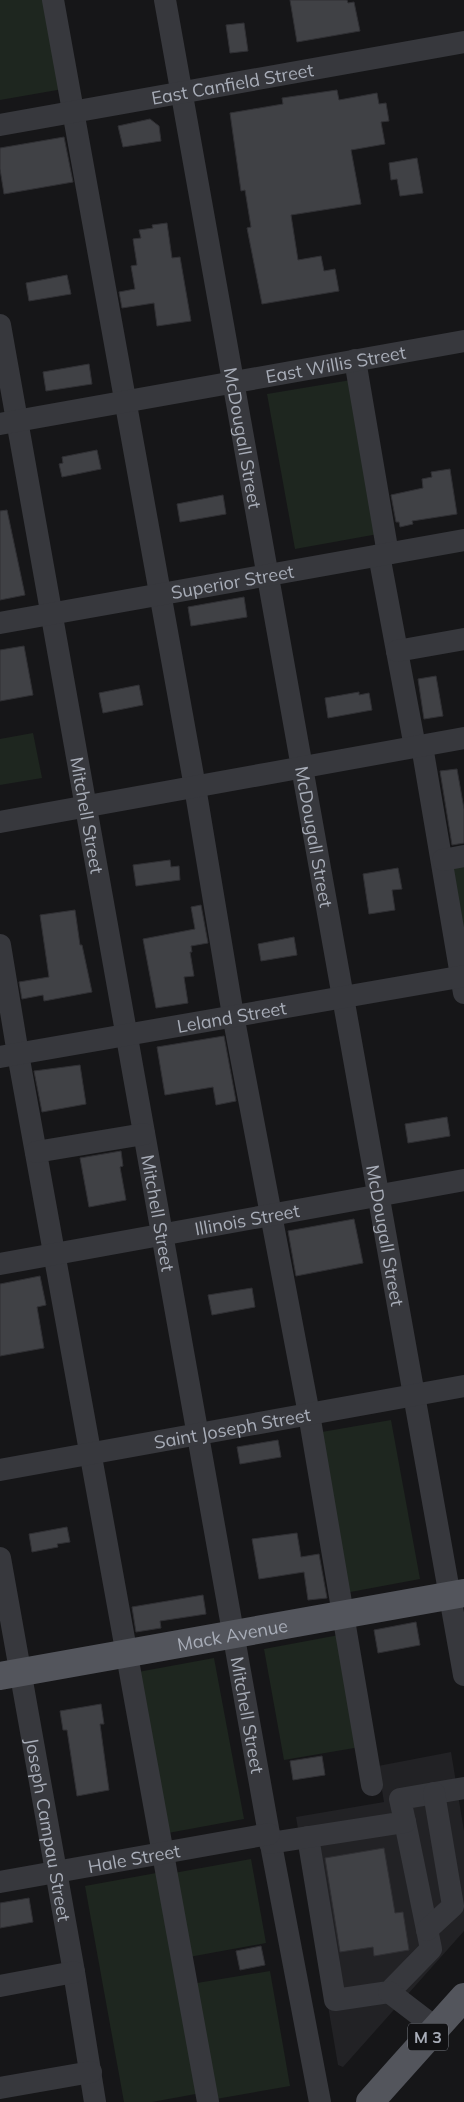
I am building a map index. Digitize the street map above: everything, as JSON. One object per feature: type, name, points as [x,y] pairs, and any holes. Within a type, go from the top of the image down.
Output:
[{"type":"main road","name":"Mack Avenue","points":[[10,1674],[457,1594]]},
{"type":"main road","name":"M 3","points":[[370,2102],[464,1997]]},
{"type":"street","points":[[53,0],[159,594],[196,786],[233,1015],[308,1414],[372,1784]]},
{"type":"street","name":"McDougall Street","points":[[165,0],[414,1395],[457,1594],[464,1675]]},
{"type":"street","name":"East Canfield Street","points":[[0,125],[464,42]]},
{"type":"street","name":"Mitchell Street","points":[[0,325],[9,422],[51,614],[269,1839],[320,2102]]},
{"type":"street","name":"East Willis Street","points":[[9,422],[464,341]]},
{"type":"street","points":[[355,360],[397,651],[419,746],[453,858],[463,982]]},
{"type":"street","name":"Superior Street","points":[[0,623],[464,540]]},
{"type":"street","points":[[397,651],[464,639]]},
{"type":"street","points":[[0,822],[464,738]]},
{"type":"street","points":[[0,945],[9,1055],[36,1152],[208,2102]]},
{"type":"street","name":"Leland Street","points":[[9,1055],[343,996],[463,982]]},
{"type":"street","points":[[36,1152],[144,1134]]},
{"type":"street","name":"Illinois Street","points":[[0,1264],[464,1180]]},
{"type":"street","name":"Saint Joseph Street","points":[[0,1470],[464,1386]]},
{"type":"street","name":"Joseph Campau Street","points":[[0,1558],[10,1674],[56,1872],[96,2102]]},
{"type":"street","points":[[308,1837],[335,2000],[389,1992],[431,1949],[400,1799],[464,1788]]},
{"type":"street","points":[[428,1930],[453,1906],[434,1793]]},
{"type":"street","name":"Hale Street","points":[[0,1882],[164,1853],[269,1839],[308,1837],[405,1822]]},
{"type":"street","points":[[0,1986],[74,1972]]},
{"type":"street","points":[[389,1992],[436,2028]]},
{"type":"street","points":[[0,2088],[91,2072]]},
{"type":"shaded area","points":[[0,0],[47,0],[63,89],[0,100]]},
{"type":"shaded area","points":[[351,380],[378,534],[295,549],[267,394]]},
{"type":"shaded area","points":[[33,733],[42,778],[0,785],[0,739]]},
{"type":"shaded area","points":[[464,865],[464,937],[451,867]]},
{"type":"shaded area","points":[[391,1420],[420,1579],[345,1593],[316,1433]]},
{"type":"shaded area","points":[[339,1635],[360,1747],[284,1760],[264,1649]]},
{"type":"shaded area","points":[[214,1658],[244,1819],[168,1833],[138,1672]]},
{"type":"shaded area","points":[[451,1752],[464,1831],[464,1931],[343,2067],[338,2065],[296,1817],[384,1802],[378,1766]]},
{"type":"shaded area","points":[[251,1859],[266,1943],[189,1957],[174,1873]]},
{"type":"shaded area","points":[[162,1872],[201,2093],[152,2102],[124,2102],[85,1886]]},
{"type":"shaded area","points":[[270,1971],[290,2086],[216,2099],[197,1983]]},
{"type":"building","points":[[290,0],[347,0],[348,3],[354,2],[360,31],[297,42]]},
{"type":"building","points":[[244,23],[248,51],[230,53],[226,25]]},
{"type":"building","points":[[337,90],[339,100],[377,93],[379,104],[386,103],[389,121],[381,122],[385,144],[351,150],[361,204],[291,215],[298,260],[321,256],[324,271],[335,269],[339,291],[262,304],[247,228],[251,227],[245,190],[241,191],[230,113],[283,104],[282,98]]},
{"type":"building","points":[[150,119],[159,126],[161,141],[123,147],[118,126]]},
{"type":"building","points":[[64,137],[73,182],[4,194],[0,169],[0,148]]},
{"type":"building","points":[[417,158],[423,193],[400,196],[397,179],[391,180],[389,163]]},
{"type":"building","points":[[167,223],[172,258],[180,257],[191,321],[157,326],[154,303],[122,308],[119,292],[135,289],[131,266],[137,265],[133,239],[141,238],[139,230],[153,228],[152,225]]},
{"type":"building","points":[[67,275],[71,294],[29,301],[26,283]]},
{"type":"building","points":[[89,364],[92,384],[46,391],[43,372]]},
{"type":"building","points":[[97,450],[101,469],[62,477],[59,464],[63,463],[62,457]]},
{"type":"building","points":[[450,469],[457,514],[412,521],[413,524],[400,527],[399,522],[396,522],[391,495],[423,488],[422,479],[432,477],[431,472]]},
{"type":"building","points":[[223,495],[226,514],[180,522],[177,504]]},
{"type":"building","points":[[7,510],[25,595],[0,600],[0,511]]},
{"type":"building","points":[[244,597],[247,617],[191,626],[188,607]]},
{"type":"building","points":[[24,646],[33,695],[0,701],[0,650]]},
{"type":"building","points":[[436,676],[443,716],[424,719],[418,679]]},
{"type":"building","points":[[139,685],[143,705],[103,713],[99,693]]},
{"type":"building","points":[[359,692],[359,695],[369,693],[372,710],[328,718],[325,698]]},
{"type":"building","points":[[457,769],[464,809],[464,843],[452,845],[440,771]]},
{"type":"building","points":[[170,860],[171,867],[179,866],[180,880],[136,886],[133,865]]},
{"type":"building","points":[[398,868],[402,889],[392,890],[395,910],[369,914],[363,874]]},
{"type":"building","points":[[201,905],[208,943],[191,946],[192,952],[190,952],[194,976],[184,977],[188,1003],[156,1008],[143,939],[195,929],[191,907]]},
{"type":"building","points":[[75,910],[80,945],[82,945],[92,992],[44,1001],[43,995],[22,999],[19,982],[49,977],[40,915]]},
{"type":"building","points":[[294,937],[297,955],[261,961],[258,944]]},
{"type":"building","points":[[224,1036],[236,1101],[216,1105],[213,1087],[165,1095],[157,1047]]},
{"type":"building","points":[[80,1065],[86,1104],[42,1112],[34,1071]]},
{"type":"building","points":[[447,1117],[450,1136],[408,1143],[405,1124]]},
{"type":"building","points":[[121,1151],[123,1166],[120,1167],[126,1200],[89,1207],[80,1158]]},
{"type":"building","points":[[354,1219],[363,1263],[296,1276],[288,1231]]},
{"type":"building","points":[[40,1276],[46,1305],[37,1307],[44,1348],[0,1356],[0,1284]]},
{"type":"building","points":[[252,1288],[255,1307],[212,1315],[208,1295]]},
{"type":"building","points":[[278,1440],[281,1457],[240,1464],[237,1447]]},
{"type":"building","points":[[67,1527],[70,1542],[57,1544],[58,1547],[32,1552],[29,1534]]},
{"type":"building","points":[[297,1533],[301,1557],[319,1554],[327,1598],[308,1600],[304,1572],[259,1579],[252,1539]]},
{"type":"building","points":[[203,1595],[206,1614],[160,1621],[161,1628],[136,1632],[132,1607]]},
{"type":"building","points":[[416,1622],[420,1645],[378,1653],[374,1630]]},
{"type":"building","points":[[101,1704],[104,1724],[100,1724],[109,1790],[77,1796],[67,1730],[63,1730],[60,1711]]},
{"type":"building","points":[[322,1756],[325,1775],[293,1780],[290,1761]]},
{"type":"building","points":[[384,1848],[395,1913],[403,1912],[409,1950],[374,1956],[373,1947],[340,1952],[325,1858]]},
{"type":"building","points":[[29,1898],[33,1922],[0,1928],[0,1903]]},
{"type":"building","points":[[261,1946],[265,1965],[240,1970],[236,1951]]}]
